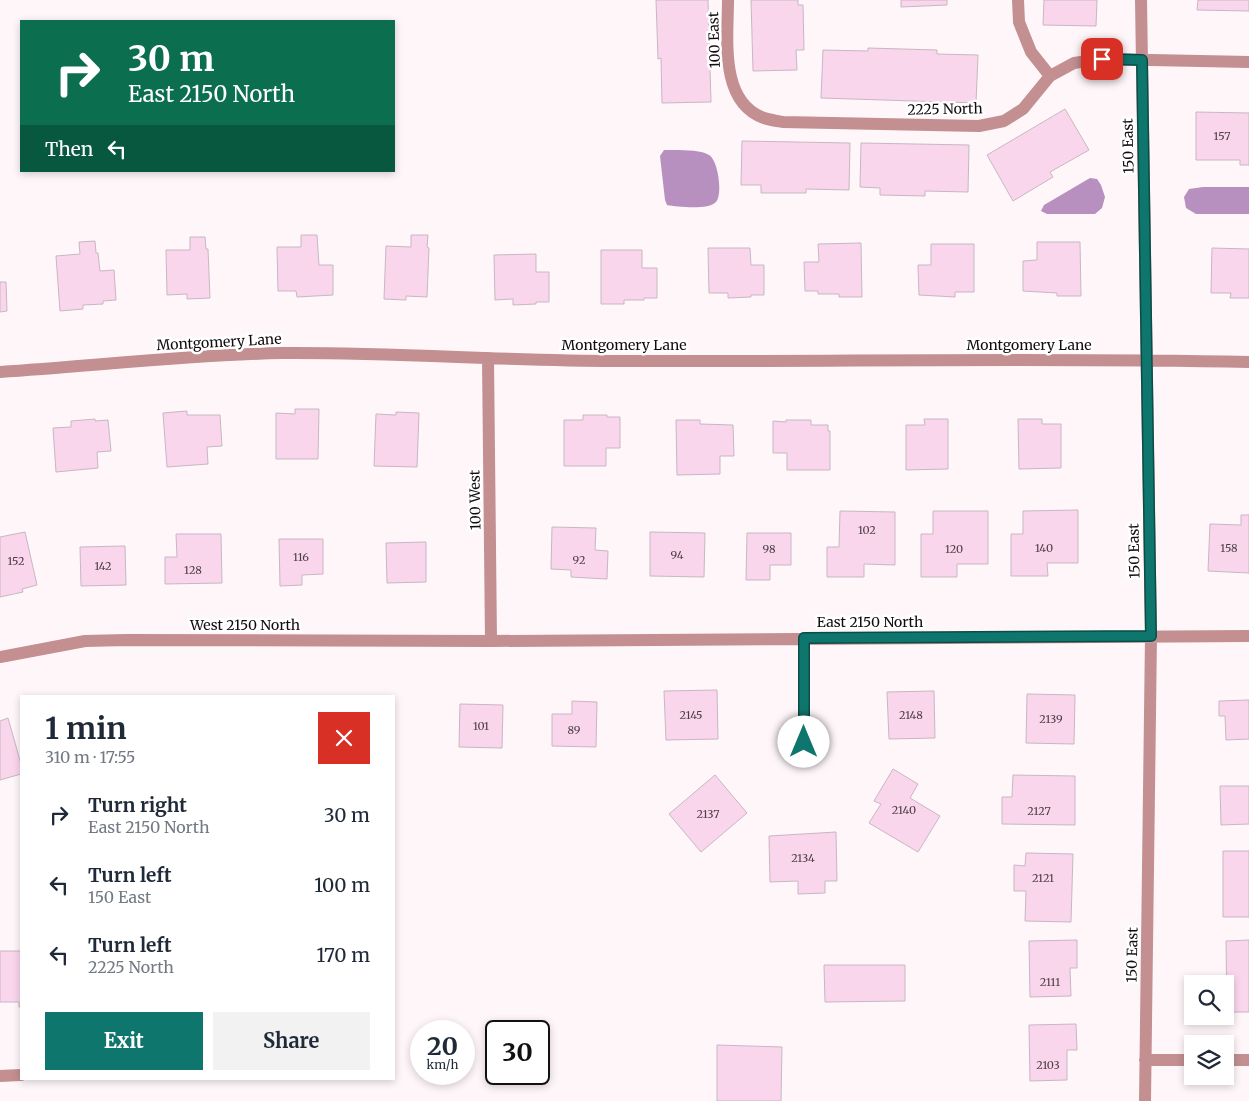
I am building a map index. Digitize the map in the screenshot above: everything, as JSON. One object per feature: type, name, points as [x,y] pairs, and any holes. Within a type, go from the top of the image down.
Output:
[{"type":"street","name":"100 East","points":[[728,0],[729,66],[733,86],[744,105]]},
{"type":"street","points":[[1018,0],[1019,22],[1032,52],[1050,76]]},
{"type":"street","name":"150 East","points":[[1141,0],[1151,636],[1145,1101]]},
{"type":"street","name":"2225 North","points":[[744,105],[762,118],[783,122],[979,126],[1004,121],[1023,109],[1050,76],[1074,64],[1102,59],[1249,62]]},
{"type":"street","name":"Montgomery Lane","points":[[0,372],[226,355],[279,353],[612,361],[1146,360],[1249,362]]},
{"type":"street","name":"100 West","points":[[488,358],[491,641]]},
{"type":"street","name":"East 2150 North","points":[[491,641],[1249,636]]},
{"type":"street","points":[[804,638],[804,742]]},
{"type":"street","name":"West 2150 North","points":[[0,657],[85,640],[491,641]]},
{"type":"street","points":[[1145,1060],[1184,1060]]},
{"type":"street","points":[[1234,1060],[1249,1060]]},
{"type":"street","points":[[0,1076],[20,1075]]},
{"type":"shaded area","points":[[664,150],[700,152],[712,158],[717,170],[719,185],[716,202],[712,205],[700,207],[667,205],[660,156]]},
{"type":"shaded area","points":[[1090,178],[1097,179],[1105,197],[1102,208],[1095,214],[1047,214],[1041,211],[1044,205]]},
{"type":"shaded area","points":[[1203,187],[1249,187],[1249,214],[1196,214],[1186,208],[1184,197],[1189,189]]},
{"type":"building","points":[[656,0],[708,0],[711,102],[662,103],[661,58],[658,59]]},
{"type":"building","points":[[751,0],[798,0],[798,5],[803,5],[804,50],[796,50],[797,70],[753,71]]},
{"type":"building","points":[[901,0],[947,0],[947,5],[901,7]]},
{"type":"building","points":[[1044,0],[1097,0],[1096,26],[1043,25]]},
{"type":"building","points":[[1198,0],[1249,0],[1249,11],[1197,10]]},
{"type":"building","points":[[868,48],[937,50],[937,54],[978,55],[976,103],[821,98],[823,50],[868,51]]},
{"type":"building","points":[[1065,109],[1089,150],[1050,172],[1053,177],[1013,201],[987,155]]},
{"type":"building","points":[[1196,112],[1249,113],[1249,165],[1240,165],[1240,160],[1196,160]]},
{"type":"building","points":[[742,141],[850,143],[849,190],[806,189],[806,193],[761,193],[761,185],[741,185]]},
{"type":"building","points":[[861,143],[969,145],[968,192],[925,191],[925,196],[880,195],[880,188],[860,187]]},
{"type":"building","points":[[301,235],[317,235],[319,265],[333,265],[333,295],[297,297],[296,291],[278,291],[277,247],[301,247]]},
{"type":"building","points":[[411,235],[428,235],[427,297],[406,296],[406,300],[384,299],[386,246],[411,247]]},
{"type":"building","points":[[190,237],[205,237],[206,249],[208,249],[210,298],[187,299],[187,294],[167,295],[166,250],[190,250]]},
{"type":"building","points":[[95,241],[100,271],[114,270],[116,300],[103,301],[103,304],[83,305],[83,309],[60,311],[56,256],[80,254],[79,242]]},
{"type":"building","points":[[1037,242],[1080,242],[1081,296],[1057,296],[1057,293],[1023,291],[1023,261],[1037,260]]},
{"type":"building","points":[[861,243],[862,297],[839,297],[839,294],[818,294],[818,291],[805,291],[804,262],[819,262],[818,244]]},
{"type":"building","points":[[931,244],[974,244],[974,292],[955,292],[955,297],[919,295],[918,265],[931,265]]},
{"type":"building","points":[[708,248],[750,248],[751,265],[764,265],[764,295],[728,298],[728,293],[709,293]]},
{"type":"building","points":[[1212,248],[1249,249],[1249,298],[1230,298],[1231,293],[1211,293]]},
{"type":"building","points":[[601,250],[642,250],[642,268],[657,268],[657,298],[624,300],[624,304],[601,304]]},
{"type":"building","points":[[536,254],[536,272],[549,272],[549,302],[513,305],[513,299],[495,300],[494,255]]},
{"type":"building","points":[[0,282],[6,282],[7,311],[0,312]]},
{"type":"building","points":[[295,409],[319,409],[318,459],[276,459],[276,413],[295,414]]},
{"type":"building","points":[[187,411],[187,415],[220,415],[222,446],[207,447],[208,464],[167,467],[163,413]]},
{"type":"building","points":[[396,412],[419,413],[417,467],[374,466],[376,414],[396,415]]},
{"type":"building","points":[[583,415],[620,417],[620,448],[606,448],[606,466],[564,466],[564,420],[583,420]]},
{"type":"building","points":[[95,419],[95,421],[108,420],[111,451],[97,452],[98,468],[56,472],[53,428],[71,427],[71,421]]},
{"type":"building","points":[[924,419],[948,419],[948,469],[906,470],[906,425],[925,425]]},
{"type":"building","points":[[1018,419],[1042,419],[1042,424],[1061,424],[1061,468],[1019,469]]},
{"type":"building","points":[[676,420],[700,420],[700,424],[733,425],[734,456],[720,456],[720,474],[677,475]]},
{"type":"building","points":[[786,420],[811,420],[811,425],[828,425],[828,431],[830,431],[830,470],[787,470],[787,453],[773,453],[773,421],[786,422]]},
{"type":"building","points":[[1078,510],[1078,563],[1047,563],[1048,576],[1011,576],[1011,534],[1023,534],[1023,511]]},
{"type":"building","points":[[840,511],[895,512],[895,565],[864,564],[864,577],[827,577],[827,547],[839,547]]},
{"type":"building","points":[[933,511],[988,511],[988,564],[957,564],[957,577],[921,577],[921,534],[933,534]]},
{"type":"building","points":[[1241,515],[1249,515],[1249,573],[1208,571],[1210,524],[1241,525]]},
{"type":"building","points":[[552,527],[596,528],[595,550],[608,551],[607,579],[571,577],[571,570],[551,569]]},
{"type":"building","points":[[25,532],[37,585],[22,589],[23,592],[0,597],[0,537]]},
{"type":"building","points":[[650,532],[705,533],[704,577],[650,576]]},
{"type":"building","points":[[747,533],[791,533],[791,565],[770,565],[770,580],[746,580]]},
{"type":"building","points":[[176,534],[221,534],[222,583],[165,584],[165,557],[177,557]]},
{"type":"building","points":[[279,539],[323,539],[323,574],[302,575],[302,585],[280,586]]},
{"type":"building","points":[[426,542],[426,582],[387,583],[386,543]]},
{"type":"building","points":[[125,546],[126,585],[81,586],[80,547]]},
{"type":"building","points":[[717,690],[718,739],[666,740],[664,691]]},
{"type":"building","points":[[934,691],[935,738],[889,739],[887,692]]},
{"type":"building","points":[[1027,694],[1075,695],[1074,744],[1026,743]]},
{"type":"building","points":[[1249,700],[1249,739],[1226,740],[1225,716],[1219,716],[1219,701]]},
{"type":"building","points":[[572,701],[597,702],[596,747],[552,746],[552,714],[572,714]]},
{"type":"building","points":[[460,704],[503,705],[502,748],[459,747]]},
{"type":"building","points":[[8,718],[20,760],[20,774],[0,780],[0,721]]},
{"type":"building","points":[[893,769],[918,784],[910,798],[940,816],[918,852],[869,823],[881,804],[874,801]]},
{"type":"building","points":[[715,775],[747,813],[701,852],[669,814]]},
{"type":"building","points":[[1013,775],[1075,776],[1075,825],[1002,824],[1002,797],[1012,797]]},
{"type":"building","points":[[1220,786],[1249,786],[1249,824],[1221,825]]},
{"type":"building","points":[[836,832],[837,881],[825,881],[825,893],[798,894],[798,881],[770,882],[769,836]]},
{"type":"building","points":[[1223,851],[1249,851],[1249,917],[1223,917]]},
{"type":"building","points":[[1026,853],[1073,854],[1071,922],[1025,921],[1026,891],[1014,891],[1014,865],[1025,866]]},
{"type":"building","points":[[1077,940],[1077,968],[1070,968],[1071,996],[1030,997],[1029,941]]},
{"type":"building","points":[[1249,940],[1249,1012],[1234,1012],[1234,975],[1226,975],[1226,941]]},
{"type":"building","points":[[0,951],[20,951],[20,1007],[19,1002],[0,1002]]},
{"type":"building","points":[[824,965],[905,965],[905,1001],[825,1002]]},
{"type":"building","points":[[1076,1024],[1077,1050],[1067,1050],[1067,1080],[1030,1081],[1029,1025]]},
{"type":"building","points":[[717,1045],[782,1047],[781,1101],[717,1101]]},
{"type":"route","points":[[804,742],[804,638],[1151,636],[1142,60],[1102,59]]}]
